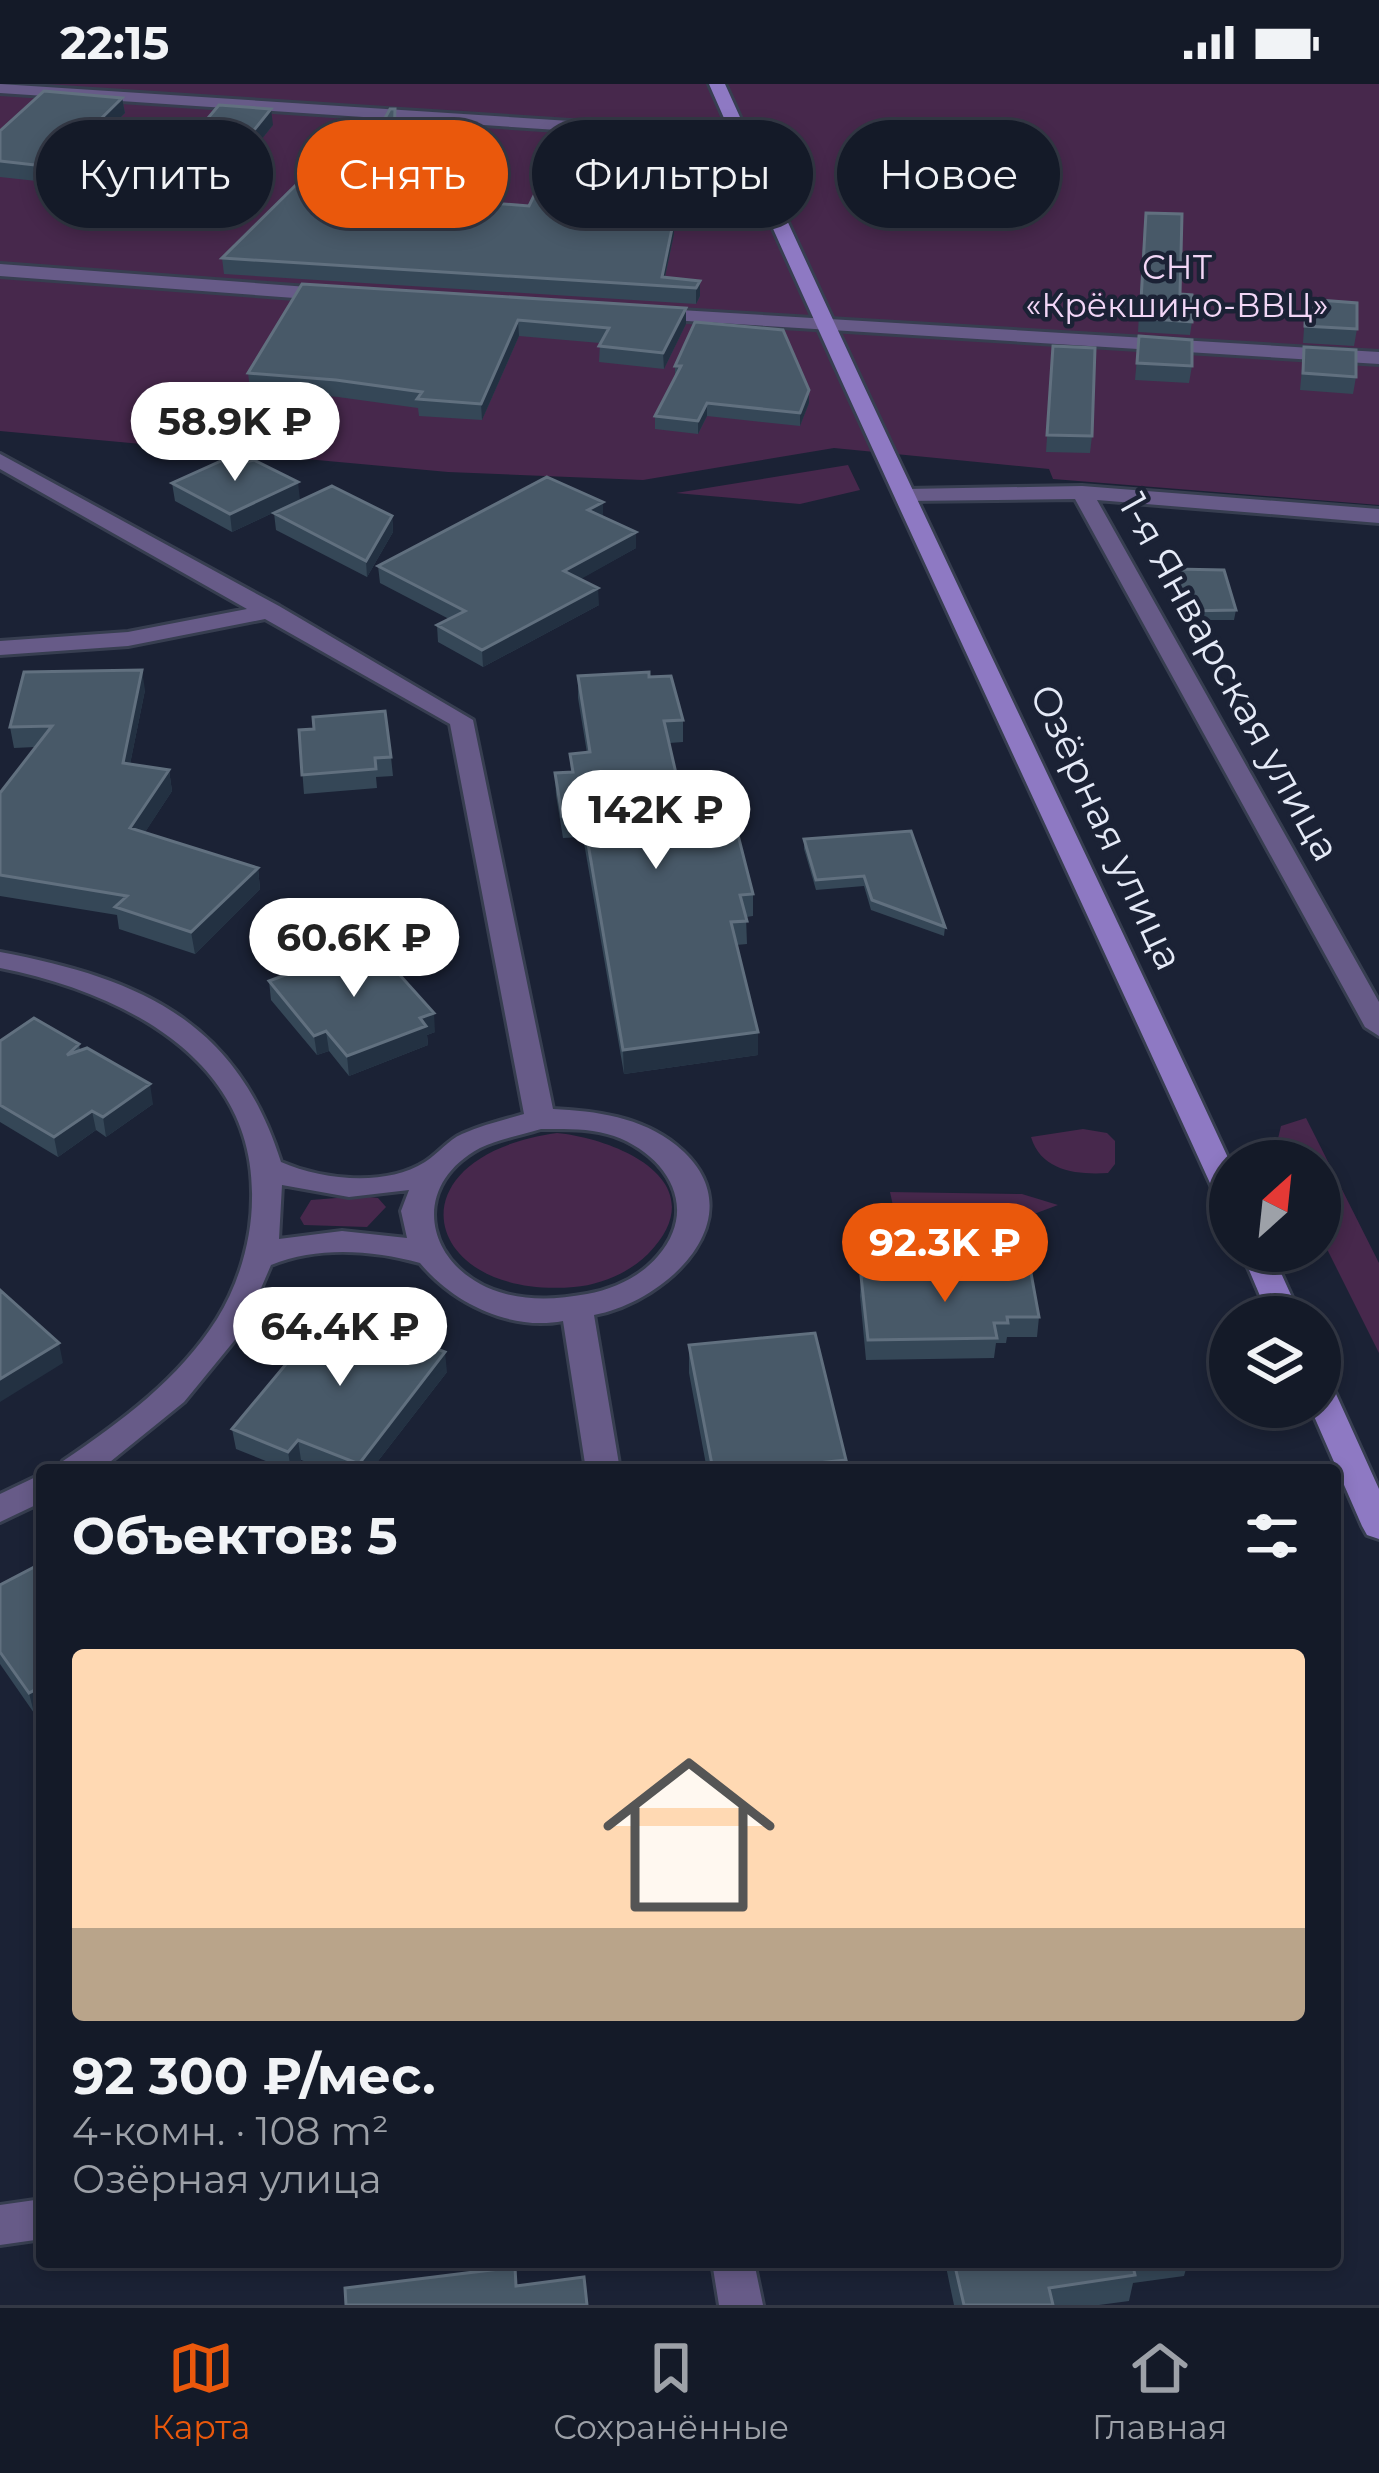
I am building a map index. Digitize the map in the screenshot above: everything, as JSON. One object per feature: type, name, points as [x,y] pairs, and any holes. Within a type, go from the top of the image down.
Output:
[{"type":"main road","name":"Озёрная улица","points":[[717,84],[733,120]]},
{"type":"main road","name":"Озёрная улица","points":[[781,228],[1209,1149]]},
{"type":"main road","points":[[1335,1428],[1379,1526]]},
{"type":"street","points":[[0,88],[532,123]]},
{"type":"street","points":[[0,270],[367,297]]},
{"type":"street","points":[[631,313],[1379,358]]},
{"type":"street","points":[[0,460],[461,720],[540,1119]]},
{"type":"street","points":[[906,495],[1082,492],[1379,516]]},
{"type":"street","name":"1-я Январская улица","points":[[1082,492],[1379,1027]]},
{"type":"street","points":[[0,648],[128,639],[271,611]]},
{"type":"street","points":[[0,960],[69,974],[125,995],[174,1022],[214,1056],[245,1096],[264,1141],[272,1191],[260,1257],[245,1298],[206,1359],[149,1417],[83,1464]]},
{"type":"street","points":[[268,1168],[302,1184],[399,1184],[431,1171],[477,1136],[540,1119],[576,1118],[641,1136],[676,1164],[694,1198],[694,1222],[686,1246],[668,1269],[613,1301],[539,1311],[470,1294],[443,1276],[424,1255],[414,1213],[431,1171]]},
{"type":"street","points":[[260,1257],[278,1248],[308,1244],[389,1246],[424,1255]]},
{"type":"street","points":[[577,1309],[602,1464]]},
{"type":"street","points":[[0,1509],[36,1490]]},
{"type":"street","points":[[0,2225],[36,2220]]},
{"type":"street","points":[[734,2268],[741,2305]]},
{"type":"green space","name":"СНТ «Крёкшино-ВВЦ»","points":[[0,84],[1379,84],[1379,505],[1053,479],[1049,469],[834,448],[643,480],[448,472],[0,431]]},
{"type":"green space","points":[[848,465],[860,490],[800,504],[676,493]]},
{"type":"green space","points":[[1306,1118],[1317,1140],[1278,1140],[1281,1126]]},
{"type":"green space","points":[[1083,1129],[1107,1133],[1115,1141],[1115,1164],[1108,1173],[1084,1173],[1052,1164],[1031,1137]]},
{"type":"green space","points":[[557,1133],[607,1144],[652,1169],[666,1186],[672,1206],[667,1228],[640,1261],[594,1284],[523,1285],[483,1272],[457,1250],[444,1224],[447,1196],[466,1169],[502,1147]]},
{"type":"green space","points":[[1341,1188],[1379,1263],[1379,1353],[1338,1272]]},
{"type":"green space","points":[[890,1192],[1022,1194],[1058,1205],[1034,1214],[897,1224]]},
{"type":"green space","points":[[378,1198],[386,1207],[367,1227],[304,1225],[300,1218],[311,1200]]},
{"type":"building","points":[[44,91],[122,98],[100,120],[36,120],[36,165],[0,161],[0,131]]},
{"type":"building","points":[[219,105],[271,109],[262,120],[206,120]]},
{"type":"building","points":[[297,184],[297,228],[508,228],[508,204],[529,206],[532,200],[532,228],[672,228],[662,277],[700,281],[696,288],[222,258],[252,228],[273,228],[273,208]]},
{"type":"building","points":[[1146,213],[1182,214],[1180,294],[1192,295],[1192,322],[1140,318]]},
{"type":"building","points":[[302,284],[686,308],[663,353],[599,346],[609,328],[518,320],[481,404],[417,399],[422,392],[336,380],[248,373]]},
{"type":"building","points":[[1306,299],[1357,303],[1357,329],[1305,326]]},
{"type":"building","points":[[695,322],[783,330],[809,390],[800,413],[707,403],[698,421],[655,416],[681,366],[675,366]]},
{"type":"building","points":[[1139,336],[1192,340],[1192,366],[1137,363]]},
{"type":"building","points":[[1053,346],[1095,348],[1092,436],[1047,435]]},
{"type":"building","points":[[1304,347],[1356,350],[1356,377],[1303,373]]},
{"type":"building","points":[[230,457],[242,463],[254,460],[298,482],[230,514],[172,483]]},
{"type":"building","points":[[547,477],[603,502],[588,510],[636,532],[564,571],[598,588],[482,650],[437,625],[465,611],[378,566]]},
{"type":"building","points":[[332,486],[392,516],[366,561],[274,513]]},
{"type":"building","points":[[1174,569],[1224,570],[1236,610],[1185,611]]},
{"type":"building","points":[[142,670],[123,763],[169,770],[130,828],[258,868],[191,932],[115,907],[127,896],[0,875],[0,793],[52,726],[10,727],[24,672]]},
{"type":"building","points":[[649,672],[649,677],[671,676],[683,720],[664,721],[691,839],[738,835],[753,894],[740,895],[747,921],[731,922],[758,1032],[623,1050],[583,814],[562,816],[555,773],[573,772],[570,754],[590,752],[578,676]]},
{"type":"building","points":[[385,711],[391,757],[375,758],[376,769],[302,775],[299,730],[314,729],[313,717]]},
{"type":"building","points":[[911,831],[945,927],[872,900],[864,876],[816,880],[804,839]]},
{"type":"building","points":[[371,943],[434,1013],[420,1018],[426,1026],[347,1056],[326,1031],[314,1036],[269,981]]},
{"type":"building","points":[[34,1018],[79,1044],[67,1055],[87,1048],[150,1084],[103,1117],[92,1111],[54,1137],[0,1105],[0,1041]]},
{"type":"building","points":[[1031,1273],[1039,1317],[1007,1317],[1008,1323],[994,1323],[997,1338],[868,1340],[861,1276]]},
{"type":"building","points":[[0,1290],[59,1343],[0,1379]]},
{"type":"building","points":[[331,1310],[445,1352],[359,1464],[298,1440],[288,1452],[232,1429]]},
{"type":"building","points":[[815,1333],[846,1460],[712,1464],[689,1345]]},
{"type":"building","points":[[36,1566],[36,1689],[29,1693],[0,1652],[0,1585]]},
{"type":"building","points":[[515,2268],[516,2286],[584,2277],[587,2305],[346,2305],[345,2288]]},
{"type":"building","points":[[955,2268],[1133,2268],[1135,2275],[1049,2288],[1053,2305],[964,2305]]}]
